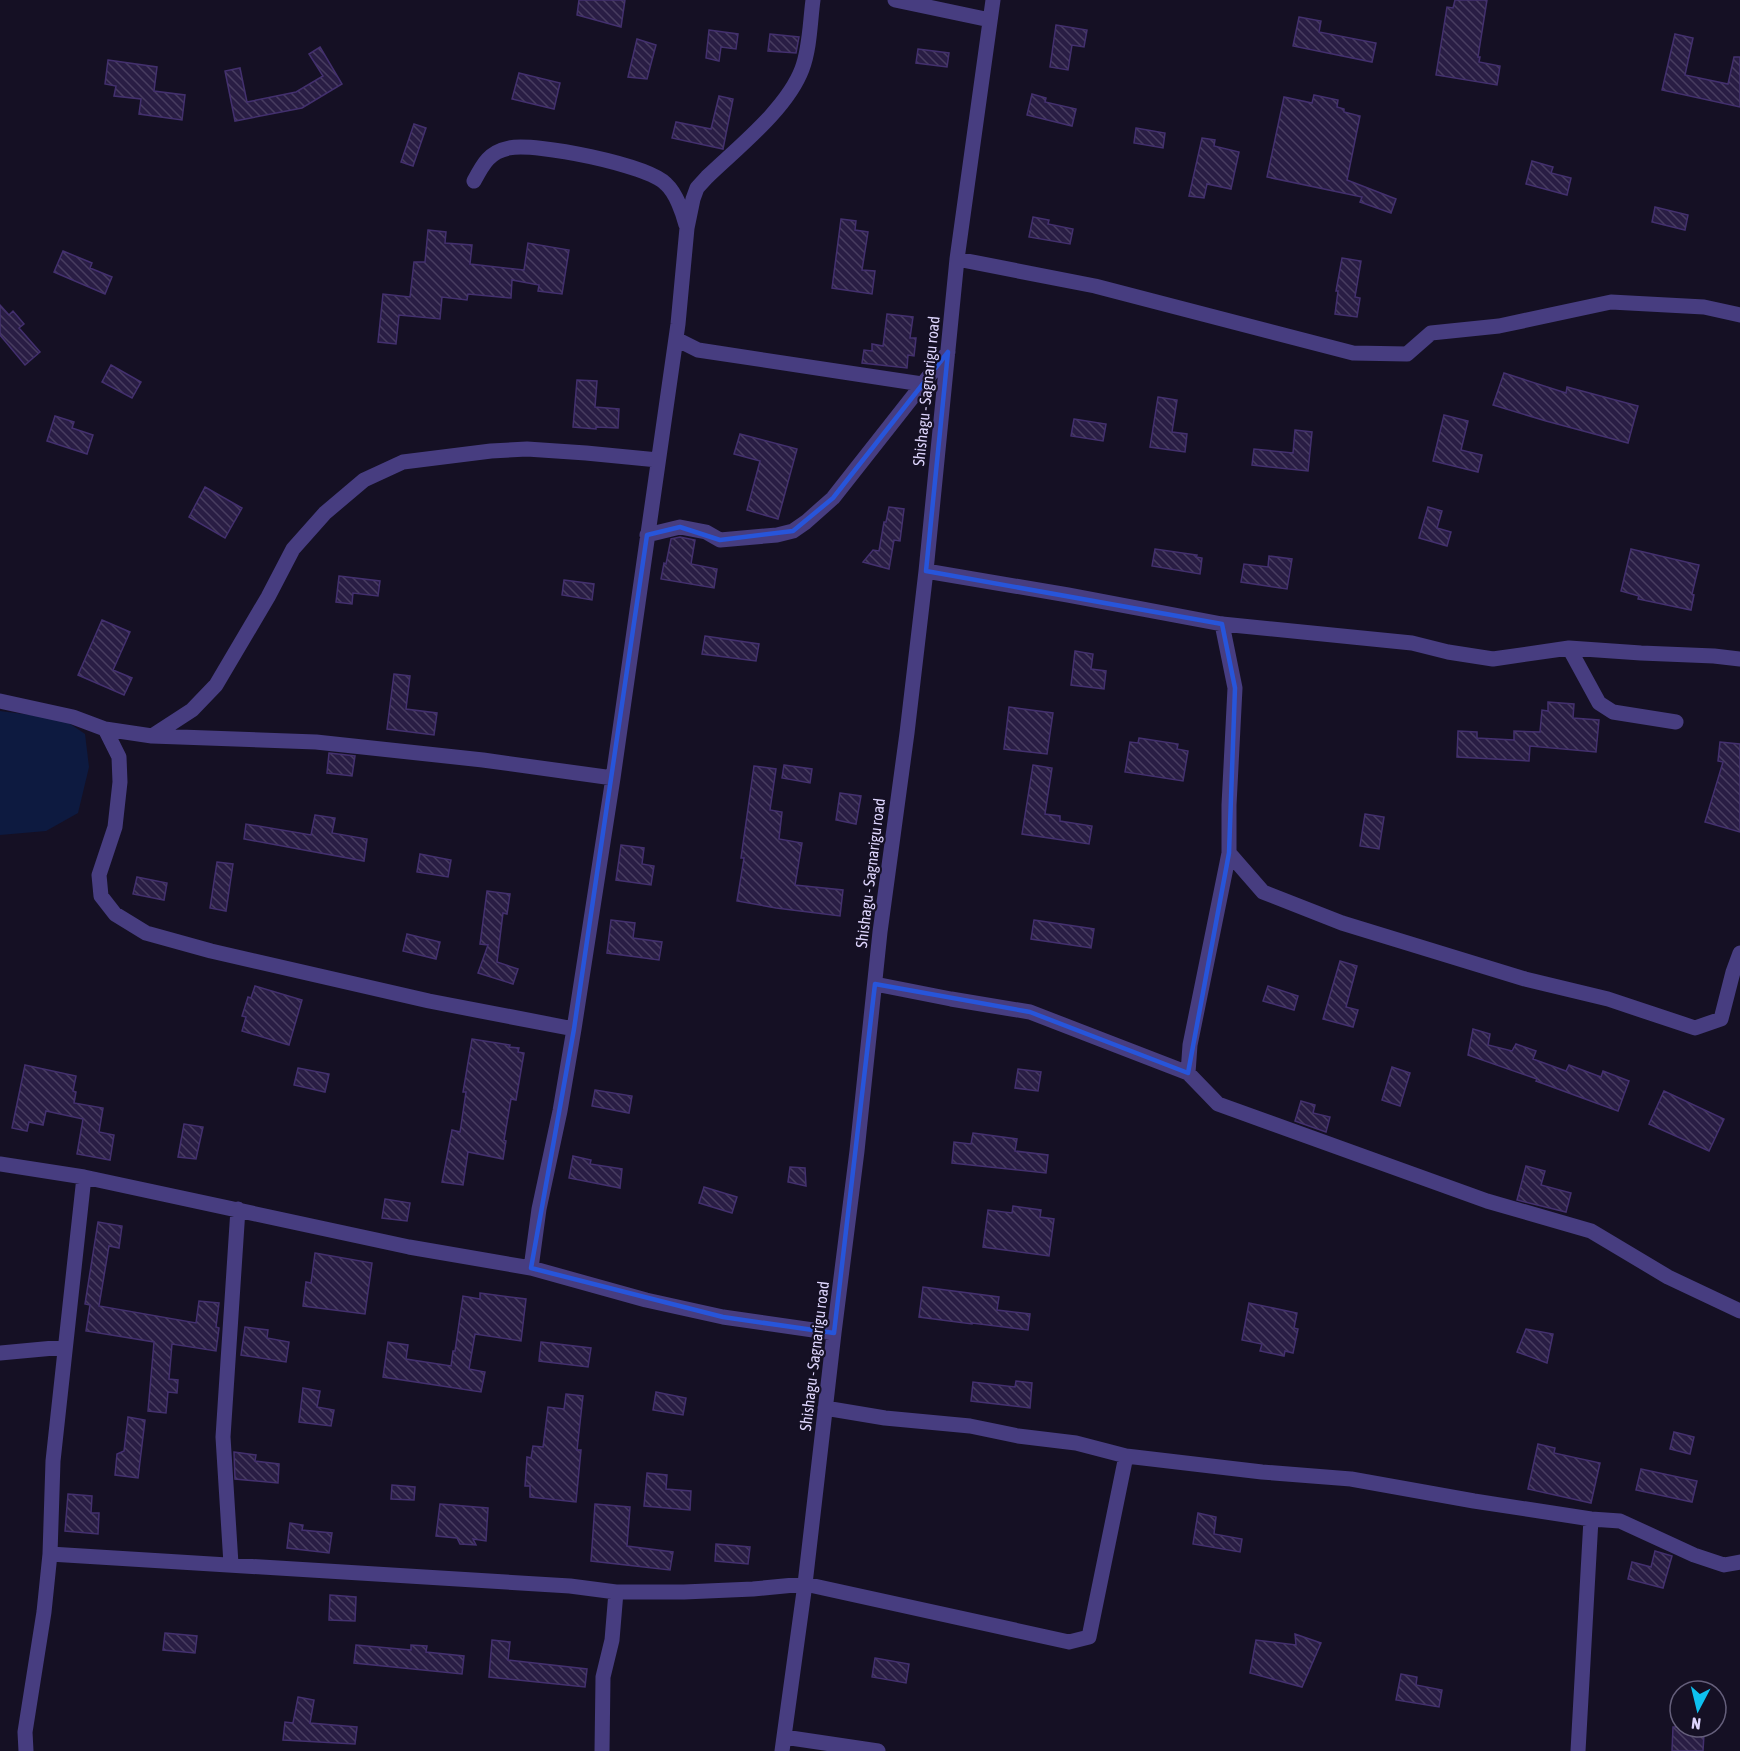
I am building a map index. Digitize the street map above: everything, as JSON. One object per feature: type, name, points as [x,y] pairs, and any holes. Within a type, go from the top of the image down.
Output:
[{"type":"street","points":[[531,1268],[539,1209],[560,1111],[574,1029],[613,778],[676,339],[687,228],[693,199],[697,188],[771,115],[793,87],[806,57],[813,0]]},
{"type":"street","points":[[895,0],[990,20]]},
{"type":"street","name":"Shishagu - Sagnarigu road","points":[[783,1744],[805,1584],[926,571],[957,259],[993,0]]},
{"type":"street","points":[[474,181],[485,160],[511,147],[571,153],[607,160],[637,169],[667,184],[682,210],[687,228]]},
{"type":"street","points":[[957,259],[1095,286],[1353,353],[1407,354],[1431,333],[1499,326],[1611,302],[1704,307],[1740,315]]},
{"type":"street","points":[[676,339],[698,350],[922,384]]},
{"type":"street","points":[[647,535],[680,527],[706,532],[720,540],[777,535],[793,531],[832,498],[948,352]]},
{"type":"street","points":[[152,736],[192,710],[216,685],[268,597],[293,549],[325,513],[364,480],[403,462],[491,451],[527,449],[658,460]]},
{"type":"street","points":[[926,571],[1222,624],[1412,643],[1448,652],[1493,658],[1569,648],[1740,659]]},
{"type":"street","points":[[1188,1073],[1190,1045],[1228,853],[1235,688],[1222,624]]},
{"type":"street","points":[[1569,648],[1599,704],[1613,712],[1676,722]]},
{"type":"street","points":[[0,701],[74,717],[105,729],[152,736],[316,742],[483,760],[613,778]]},
{"type":"street","points":[[105,729],[119,757],[120,782],[115,827],[99,875],[101,896],[115,914],[146,933],[211,951],[429,1001],[574,1029]]},
{"type":"street","points":[[1228,853],[1263,892],[1342,923],[1525,979],[1608,999],[1695,1028],[1721,1019],[1740,953]]},
{"type":"street","points":[[875,984],[1030,1011],[1188,1073],[1218,1104],[1487,1201],[1591,1231],[1668,1277],[1740,1311]]},
{"type":"street","points":[[0,1164],[84,1177],[409,1247],[531,1268],[646,1300],[712,1315],[834,1333]]},
{"type":"street","points":[[26,1751],[26,1732],[44,1612],[50,1554],[53,1461],[84,1177]]},
{"type":"street","points":[[231,1564],[223,1437],[238,1209]]},
{"type":"street","points":[[0,1353],[65,1347]]},
{"type":"street","points":[[825,1408],[885,1418],[970,1426],[1018,1436],[1076,1443],[1126,1456],[1262,1472],[1351,1479],[1474,1501],[1591,1519],[1620,1521],[1694,1555],[1725,1565],[1740,1562]]},
{"type":"street","points":[[50,1554],[570,1586],[616,1592],[684,1592],[805,1584],[1069,1642],[1089,1637],[1126,1456]]},
{"type":"street","points":[[1578,1751],[1591,1519]]},
{"type":"street","points":[[602,1751],[603,1677],[612,1640],[616,1592]]},
{"type":"street","points":[[783,1744],[878,1751]]},
{"type":"highlighted area","points":[[948,352],[926,571],[1222,624],[1235,688],[1229,853],[1188,1073],[1030,1012],[875,984],[834,1333],[723,1317],[531,1268],[574,1029],[647,535],[680,527],[720,540],[793,531],[833,498]]},
{"type":"water","points":[[0,711],[63,719],[85,734],[89,767],[78,813],[46,831],[0,835]]},
{"type":"building","points":[[579,0],[625,0],[621,27],[577,15]]},
{"type":"building","points":[[1455,0],[1487,0],[1478,57],[1480,57],[1479,62],[1500,66],[1497,85],[1436,75],[1447,7],[1453,8]]},
{"type":"building","points":[[1299,17],[1321,21],[1319,32],[1376,43],[1372,62],[1293,46]]},
{"type":"building","points":[[1056,25],[1087,30],[1084,47],[1072,45],[1068,70],[1050,67]]},
{"type":"building","points":[[709,30],[738,34],[736,49],[721,47],[719,61],[706,58]]},
{"type":"building","points":[[770,34],[799,37],[796,53],[768,51]]},
{"type":"building","points":[[1675,34],[1693,38],[1685,75],[1728,84],[1734,57],[1740,57],[1740,107],[1662,90]]},
{"type":"building","points":[[637,39],[656,45],[647,79],[628,77]]},
{"type":"building","points":[[320,47],[342,84],[302,108],[235,121],[225,71],[240,68],[247,102],[296,92],[323,76],[309,54]]},
{"type":"building","points":[[918,49],[949,53],[947,67],[916,63]]},
{"type":"building","points":[[108,60],[157,67],[154,91],[185,95],[182,120],[139,114],[141,99],[114,96],[116,86],[105,84]]},
{"type":"building","points":[[519,73],[560,83],[554,109],[512,99]]},
{"type":"building","points":[[1032,94],[1046,98],[1045,102],[1076,109],[1072,126],[1027,115]]},
{"type":"building","points":[[1314,95],[1338,100],[1337,107],[1344,109],[1344,112],[1360,116],[1347,180],[1396,199],[1391,213],[1360,202],[1362,197],[1267,177],[1284,97],[1312,103]]},
{"type":"building","points":[[719,96],[733,99],[723,149],[672,138],[676,122],[711,129]]},
{"type":"building","points":[[414,124],[426,128],[413,166],[401,162]]},
{"type":"building","points":[[1136,128],[1165,133],[1163,148],[1134,143]]},
{"type":"building","points":[[1202,138],[1215,140],[1214,146],[1239,152],[1231,189],[1207,184],[1204,198],[1189,196]]},
{"type":"building","points":[[1532,161],[1553,167],[1551,173],[1571,178],[1567,195],[1526,184]]},
{"type":"building","points":[[1655,207],[1688,215],[1685,230],[1652,222]]},
{"type":"building","points":[[1033,217],[1049,220],[1048,224],[1073,229],[1070,244],[1029,237]]},
{"type":"building","points":[[841,219],[856,221],[855,230],[868,232],[862,270],[875,271],[872,294],[832,288]]},
{"type":"building","points":[[428,230],[446,232],[445,243],[472,245],[470,264],[524,270],[528,243],[569,250],[562,294],[538,291],[539,285],[512,280],[511,298],[468,294],[467,300],[442,297],[440,319],[399,315],[396,344],[378,342],[383,294],[410,297],[414,262],[425,262]]},
{"type":"building","points":[[63,251],[92,263],[90,268],[112,277],[105,294],[54,272]]},
{"type":"building","points":[[1342,258],[1361,261],[1355,297],[1360,298],[1357,317],[1335,314],[1338,291],[1336,291]]},
{"type":"building","points":[[0,305],[9,315],[13,311],[24,324],[19,328],[40,352],[25,365],[0,335]]},
{"type":"building","points":[[887,314],[913,317],[910,338],[916,338],[914,356],[908,355],[907,368],[862,363],[864,350],[872,351],[872,344],[883,346]]},
{"type":"building","points":[[111,365],[141,382],[132,398],[102,382]]},
{"type":"building","points":[[1504,373],[1566,393],[1567,387],[1638,406],[1628,443],[1493,405]]},
{"type":"building","points":[[577,380],[597,381],[595,407],[619,409],[618,428],[573,427]]},
{"type":"building","points":[[1158,397],[1177,400],[1172,432],[1187,434],[1185,452],[1150,447]]},
{"type":"building","points":[[1444,415],[1468,421],[1461,450],[1482,455],[1478,472],[1433,461]]},
{"type":"building","points":[[55,416],[74,422],[72,428],[93,435],[87,454],[47,441]]},
{"type":"building","points":[[1074,419],[1106,424],[1103,441],[1071,436]]},
{"type":"building","points":[[1295,430],[1312,432],[1308,471],[1252,465],[1254,449],[1293,453]]},
{"type":"building","points":[[740,434],[797,449],[778,519],[747,510],[760,461],[734,454]]},
{"type":"building","points":[[205,487],[242,508],[225,538],[189,517]]},
{"type":"building","points":[[889,507],[904,509],[900,541],[894,540],[889,569],[863,562],[873,550],[879,551]]},
{"type":"building","points":[[1428,507],[1442,511],[1437,528],[1451,532],[1447,546],[1419,538]]},
{"type":"building","points":[[680,537],[695,540],[691,564],[717,569],[714,588],[661,579],[671,539]]},
{"type":"building","points":[[1155,549],[1197,555],[1196,557],[1202,558],[1200,574],[1152,566]]},
{"type":"building","points":[[1631,549],[1699,565],[1692,594],[1694,595],[1691,610],[1638,599],[1639,596],[1621,591]]},
{"type":"building","points":[[1269,556],[1292,559],[1287,589],[1241,582],[1244,564],[1268,567]]},
{"type":"building","points":[[339,576],[380,581],[378,596],[353,593],[352,604],[336,602]]},
{"type":"building","points":[[564,580],[594,584],[592,600],[562,595]]},
{"type":"building","points":[[102,620],[130,632],[113,670],[132,678],[124,695],[78,675]]},
{"type":"building","points":[[705,636],[759,644],[756,661],[702,654]]},
{"type":"building","points":[[1075,651],[1093,654],[1091,669],[1106,671],[1104,689],[1071,685]]},
{"type":"building","points":[[394,674],[410,676],[406,709],[437,713],[434,735],[387,729]]},
{"type":"building","points":[[1548,702],[1574,704],[1573,718],[1599,720],[1596,752],[1530,746],[1529,761],[1457,757],[1458,731],[1477,732],[1477,738],[1514,740],[1514,731],[1540,732],[1542,710],[1548,711]]},
{"type":"building","points":[[1009,707],[1053,713],[1047,754],[1004,749]]},
{"type":"building","points":[[1139,738],[1178,744],[1177,749],[1188,751],[1183,781],[1125,772],[1130,742],[1138,743]]},
{"type":"building","points":[[1720,742],[1740,744],[1740,832],[1705,822],[1723,762],[1718,761]]},
{"type":"building","points":[[329,753],[355,756],[352,776],[327,773]]},
{"type":"building","points":[[784,765],[812,769],[810,783],[782,778]]},
{"type":"building","points":[[1033,765],[1052,768],[1045,814],[1060,816],[1060,821],[1092,826],[1089,844],[1022,834]]},
{"type":"building","points":[[754,766],[776,769],[770,810],[782,812],[779,839],[802,843],[795,885],[843,890],[840,916],[737,901]]},
{"type":"building","points":[[840,793],[861,796],[856,824],[836,820]]},
{"type":"building","points":[[1365,814],[1384,817],[1379,849],[1360,846]]},
{"type":"building","points":[[315,815],[335,818],[332,833],[367,839],[364,861],[244,839],[246,824],[311,835]]},
{"type":"building","points":[[621,845],[644,848],[642,864],[654,866],[651,885],[616,880]]},
{"type":"building","points":[[420,854],[451,860],[448,877],[417,872]]},
{"type":"building","points":[[217,862],[233,864],[226,911],[210,908]]},
{"type":"building","points":[[137,877],[167,883],[164,900],[133,894]]},
{"type":"building","points":[[487,891],[510,894],[507,914],[503,913],[497,962],[518,969],[513,984],[478,973],[488,945],[480,944]]},
{"type":"building","points":[[611,920],[635,923],[633,938],[662,942],[659,960],[607,953]]},
{"type":"building","points":[[1034,920],[1094,929],[1091,948],[1031,939]]},
{"type":"building","points":[[407,934],[440,942],[436,959],[403,951]]},
{"type":"building","points":[[1340,961],[1357,966],[1346,1007],[1358,1010],[1353,1027],[1323,1019]]},
{"type":"building","points":[[255,986],[302,1000],[289,1045],[242,1031],[246,1017],[242,1016],[248,997],[251,998]]},
{"type":"building","points":[[1268,986],[1298,996],[1294,1010],[1263,1001]]},
{"type":"building","points":[[1473,1029],[1490,1034],[1488,1045],[1512,1051],[1516,1044],[1536,1051],[1533,1059],[1566,1071],[1569,1065],[1601,1077],[1603,1071],[1629,1081],[1618,1111],[1468,1055]]},
{"type":"building","points":[[472,1039],[510,1045],[509,1047],[519,1048],[518,1052],[524,1053],[516,1100],[511,1099],[503,1159],[468,1152],[463,1185],[442,1182],[452,1130],[460,1132],[466,1092],[463,1092]]},
{"type":"building","points":[[25,1065],[76,1076],[73,1091],[76,1092],[74,1103],[103,1108],[99,1132],[114,1135],[110,1160],[77,1154],[83,1119],[46,1111],[43,1125],[29,1122],[27,1131],[12,1128]]},
{"type":"building","points":[[1392,1067],[1410,1073],[1400,1106],[1382,1100]]},
{"type":"building","points":[[298,1068],[329,1074],[325,1092],[294,1085]]},
{"type":"building","points":[[1018,1069],[1041,1072],[1038,1091],[1015,1088]]},
{"type":"building","points":[[595,1090],[632,1096],[629,1113],[592,1106]]},
{"type":"building","points":[[1664,1091],[1724,1119],[1709,1151],[1649,1124]]},
{"type":"building","points":[[1301,1101],[1315,1105],[1313,1113],[1330,1117],[1326,1132],[1295,1121]]},
{"type":"building","points":[[184,1124],[203,1127],[196,1159],[178,1157]]},
{"type":"building","points":[[973,1133],[1017,1139],[1015,1151],[1048,1155],[1046,1173],[952,1163],[954,1142],[971,1144]]},
{"type":"building","points":[[573,1156],[591,1160],[590,1164],[622,1169],[620,1188],[569,1178]]},
{"type":"building","points":[[1526,1166],[1545,1171],[1541,1185],[1571,1193],[1566,1212],[1517,1200]]},
{"type":"building","points":[[790,1167],[805,1168],[806,1186],[788,1182]]},
{"type":"building","points":[[704,1187],[737,1197],[732,1213],[699,1203]]},
{"type":"building","points":[[385,1199],[410,1203],[407,1221],[382,1218]]},
{"type":"building","points":[[1013,1206],[1041,1210],[1040,1217],[1054,1219],[1049,1256],[983,1247],[988,1210],[1012,1213]]},
{"type":"building","points":[[98,1222],[122,1226],[119,1248],[109,1246],[99,1306],[196,1323],[199,1301],[219,1303],[216,1351],[172,1344],[169,1379],[178,1380],[177,1393],[168,1392],[166,1413],[148,1411],[154,1342],[86,1331],[90,1305],[85,1304]]},
{"type":"building","points":[[315,1253],[372,1263],[365,1314],[303,1306],[306,1282],[311,1283]]},
{"type":"building","points":[[923,1287],[999,1297],[997,1310],[1030,1314],[1028,1330],[919,1317]]},
{"type":"building","points":[[480,1293],[526,1299],[521,1341],[475,1334],[469,1369],[485,1372],[481,1392],[383,1377],[388,1342],[408,1345],[406,1359],[451,1366],[463,1296],[480,1299]]},
{"type":"building","points":[[1249,1303],[1297,1313],[1294,1328],[1298,1329],[1293,1353],[1285,1351],[1284,1356],[1260,1351],[1262,1344],[1242,1340]]},
{"type":"building","points":[[245,1327],[268,1330],[267,1338],[289,1342],[286,1362],[241,1355]]},
{"type":"building","points":[[1526,1329],[1553,1334],[1547,1363],[1517,1352]]},
{"type":"building","points":[[541,1342],[591,1348],[588,1367],[539,1361]]},
{"type":"building","points":[[1016,1381],[1032,1383],[1030,1408],[971,1401],[973,1382],[1015,1387]]},
{"type":"building","points":[[303,1388],[320,1391],[317,1407],[334,1410],[331,1426],[299,1422]]},
{"type":"building","points":[[656,1392],[686,1398],[683,1415],[653,1410]]},
{"type":"building","points":[[566,1394],[583,1396],[577,1450],[581,1450],[576,1502],[530,1497],[530,1486],[525,1486],[527,1457],[531,1458],[533,1446],[543,1447],[548,1407],[564,1409]]},
{"type":"building","points":[[128,1417],[145,1420],[138,1478],[115,1475],[117,1454],[124,1451]]},
{"type":"building","points":[[1674,1432],[1694,1437],[1690,1454],[1670,1449]]},
{"type":"building","points":[[1538,1444],[1555,1448],[1554,1453],[1600,1463],[1591,1503],[1528,1489]]},
{"type":"building","points":[[234,1452],[256,1455],[255,1461],[279,1464],[278,1483],[235,1479]]},
{"type":"building","points":[[1641,1469],[1697,1481],[1692,1502],[1636,1490]]},
{"type":"building","points":[[647,1473],[667,1475],[666,1489],[691,1491],[690,1510],[644,1506]]},
{"type":"building","points":[[392,1485],[415,1487],[414,1500],[391,1499]]},
{"type":"building","points":[[68,1494],[92,1496],[91,1513],[99,1513],[98,1534],[65,1531]]},
{"type":"building","points":[[440,1504],[488,1508],[486,1541],[473,1539],[476,1545],[460,1544],[457,1538],[436,1536]]},
{"type":"building","points":[[595,1504],[630,1507],[627,1546],[673,1552],[670,1570],[591,1561]]},
{"type":"building","points":[[1198,1513],[1216,1517],[1214,1534],[1242,1539],[1240,1552],[1193,1544]]},
{"type":"building","points":[[290,1523],[303,1525],[302,1530],[332,1533],[329,1553],[287,1548]]},
{"type":"building","points":[[716,1544],[750,1547],[748,1564],[715,1561]]},
{"type":"building","points":[[1655,1551],[1672,1556],[1663,1588],[1628,1579],[1632,1562],[1651,1567]]},
{"type":"building","points":[[330,1595],[356,1597],[355,1621],[329,1620]]},
{"type":"building","points":[[165,1633],[197,1636],[195,1653],[163,1650]]},
{"type":"building","points":[[1295,1634],[1321,1643],[1302,1687],[1250,1673],[1256,1640],[1296,1645]]},
{"type":"building","points":[[492,1640],[510,1642],[508,1660],[587,1669],[585,1687],[489,1677]]},
{"type":"building","points":[[356,1645],[411,1650],[411,1645],[427,1646],[426,1652],[464,1656],[462,1674],[354,1663]]},
{"type":"building","points":[[875,1658],[909,1664],[906,1683],[872,1677]]},
{"type":"building","points":[[1401,1674],[1417,1677],[1416,1685],[1442,1690],[1439,1707],[1396,1700]]},
{"type":"building","points":[[298,1697],[314,1700],[310,1723],[357,1727],[355,1744],[283,1740],[285,1722],[293,1723]]},
{"type":"building","points":[[1672,1739],[1704,1739],[1703,1751],[1672,1751]]}]
